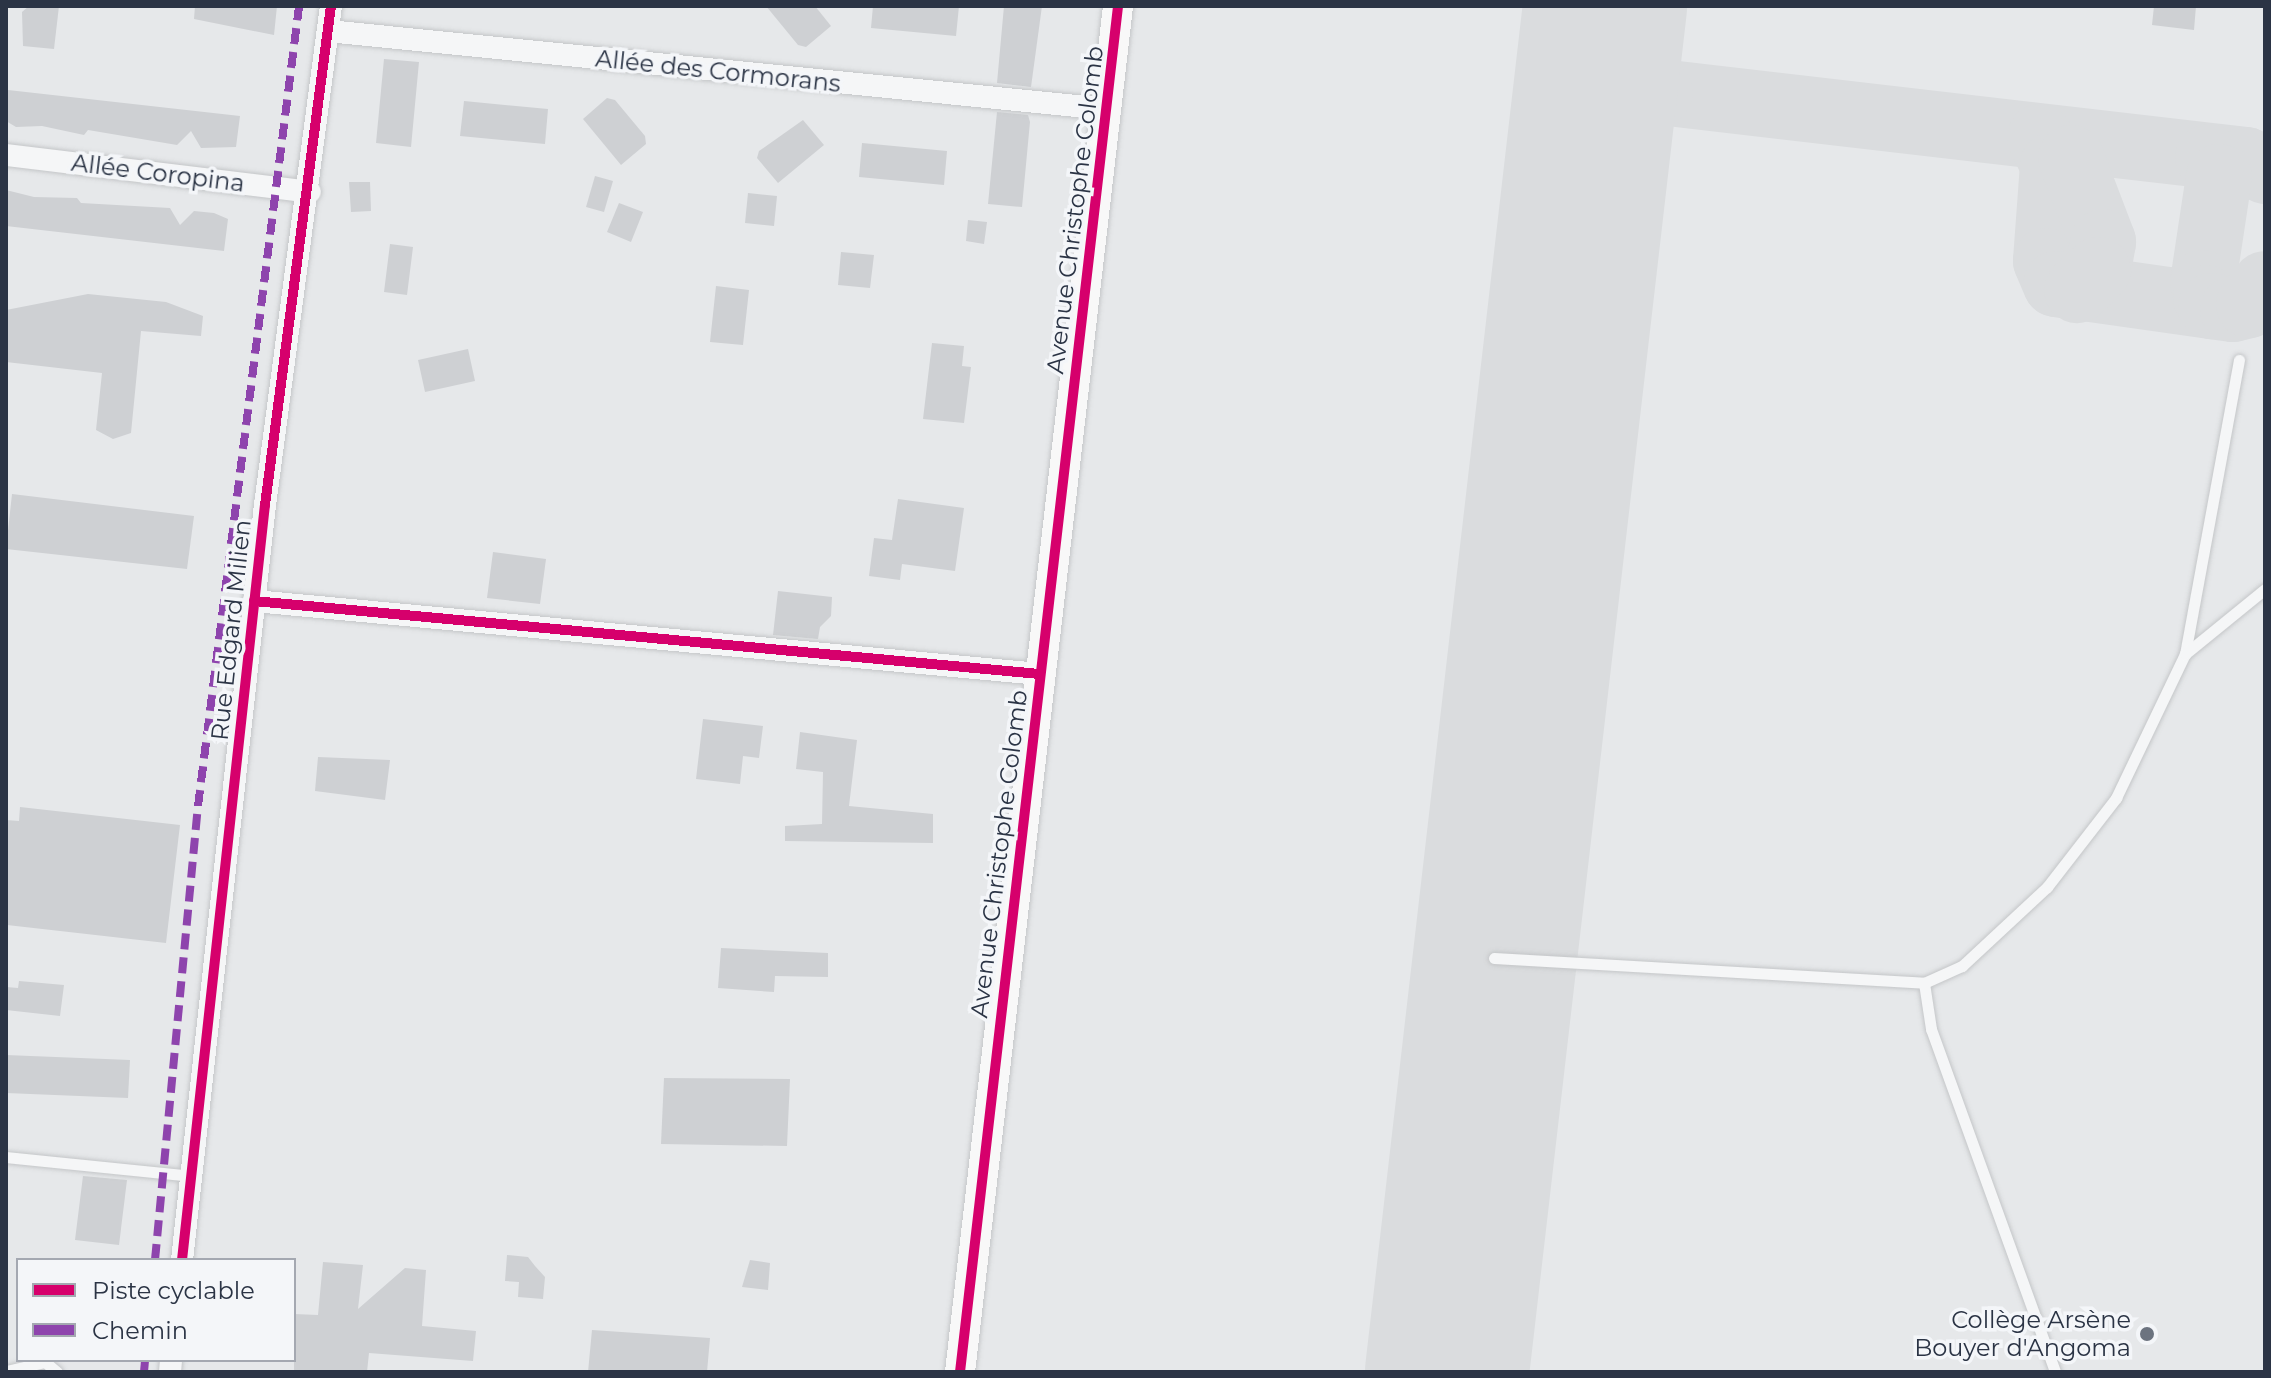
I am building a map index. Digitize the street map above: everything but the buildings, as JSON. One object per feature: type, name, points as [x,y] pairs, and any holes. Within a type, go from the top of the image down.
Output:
[{"type":"street","name":"Rue Edgard Milien","points":[[182,1258],[254,601],[310,192],[331,6]]},
{"type":"street","name":"Avenue Christophe Colomb","points":[[960,1372],[1118,6]]},
{"type":"street","name":"Allée des Cormorans","points":[[328,31],[1107,109]]},
{"type":"street","name":"Allée Coropina","points":[[6,155],[310,192]]},
{"type":"street","points":[[254,601],[1040,674]]},
{"type":"lane","points":[[1494,958],[1924,983],[1962,966],[2047,887],[2116,798],[2185,654],[2239,360]]},
{"type":"lane","points":[[2185,654],[2265,589]]},
{"type":"lane","points":[[1924,983],[1931,1029],[2055,1372]]},
{"type":"lane","points":[[6,1157],[192,1176]]},
{"type":"lane","points":[[6,1371],[45,1362],[57,1372]]},
{"type":"taxiway","points":[[1606,6],[1608,38],[1620,66],[1660,92],[2246,160],[2265,171]]},
{"type":"taxiway","points":[[1587,153],[1613,115],[1631,101],[1660,92]]},
{"type":"taxiway","points":[[2040,137],[2053,165],[2046,261],[2056,284],[2211,306]]},
{"type":"taxiway","points":[[2208,157],[2219,177],[2203,283],[2206,298],[2211,306],[2233,309],[2249,305],[2265,284]]},
{"type":"taxiway","points":[[2071,158],[2103,242],[2098,270],[2077,290]]},
{"type":"runway","points":[[1447,1372],[1605,6]]},
{"type":"marked path","points":[[155,1258],[198,806],[299,6]]},
{"type":"marked path","points":[[144,1372],[145,1362]]},
{"type":"cycle path","points":[[182,1258],[265,505],[331,6]]},
{"type":"cycle path","points":[[960,1372],[1118,6]]},
{"type":"cycle path","points":[[254,601],[1040,674]]},
{"type":"place","name":"Collège Arsène Bouyer d'Angoma","points":[[2147,1334]]}]
